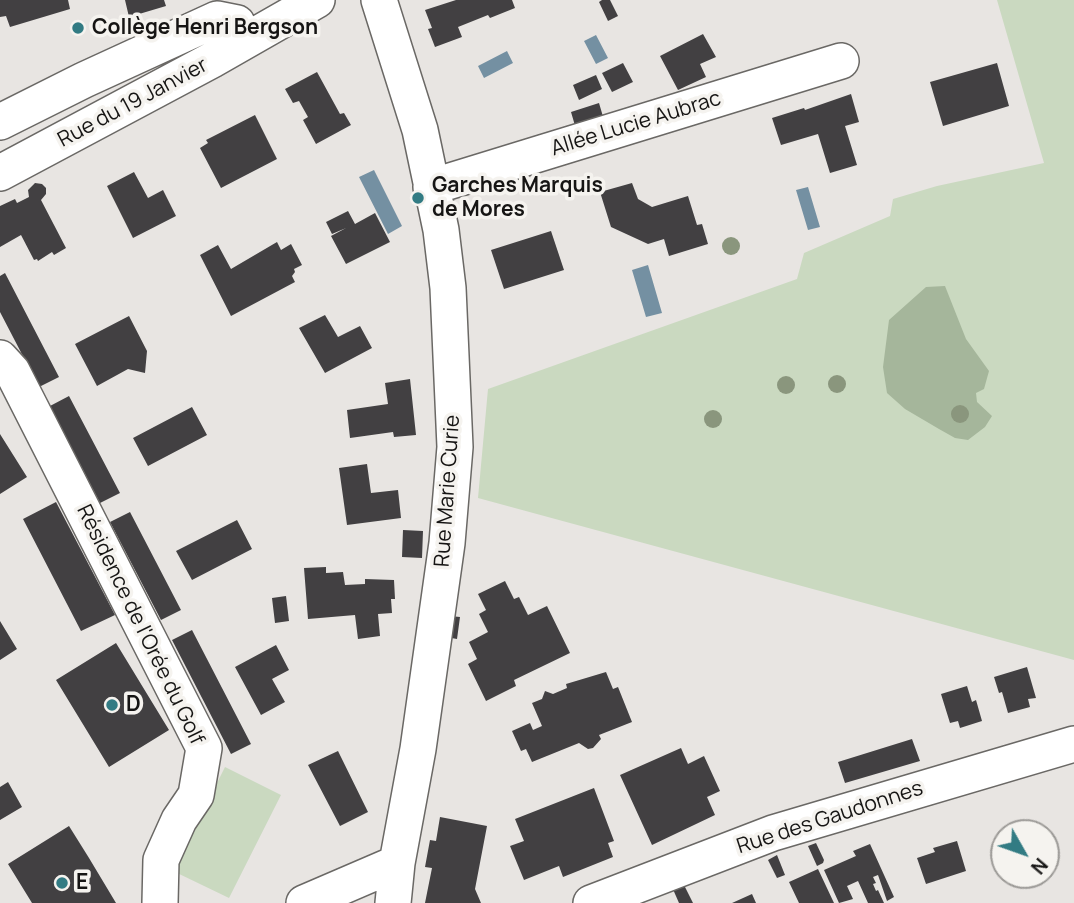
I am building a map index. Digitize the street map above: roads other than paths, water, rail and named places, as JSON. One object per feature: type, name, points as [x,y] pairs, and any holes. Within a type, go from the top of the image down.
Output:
[{"type":"street","name":"Rue du 19 Janvier","points":[[0,151],[73,110],[216,41],[317,0]]},
{"type":"street","name":"Rue Marie Curie","points":[[379,0],[420,130],[441,230],[448,288],[455,447],[451,510],[418,749],[397,863],[393,903]]},
{"type":"street","points":[[0,122],[217,19],[251,26]]},
{"type":"street","name":"Rue du 19 Janvier","points":[[0,173],[212,60],[251,26]]},
{"type":"street","name":"Allée Lucie Aubrac","points":[[431,187],[841,61]]},
{"type":"street","name":"Résidence de l'Orée du Golf","points":[[0,358],[12,371],[204,748],[196,795],[178,820],[162,860],[160,903]]},
{"type":"street","name":"Rue des Gaudonnes","points":[[591,903],[773,832],[1074,744]]},
{"type":"street","points":[[304,903],[397,863]]},
{"type":"water","points":[[596,35],[608,58],[596,64],[584,41]]},
{"type":"water","points":[[507,51],[513,63],[484,78],[478,66]]},
{"type":"water","points":[[374,170],[402,226],[388,234],[359,177]]},
{"type":"water","points":[[808,187],[820,227],[808,230],[796,190]]},
{"type":"water","points":[[648,265],[662,313],[646,317],[632,270]]},
{"type":"place","name":"Collège Henri Bergson","points":[[78,28]]},
{"type":"place","name":"Garches Marquis de Mores","points":[[418,198]]},
{"type":"place","name":"D","points":[[112,705]]},
{"type":"place","name":"E","points":[[62,883]]}]
